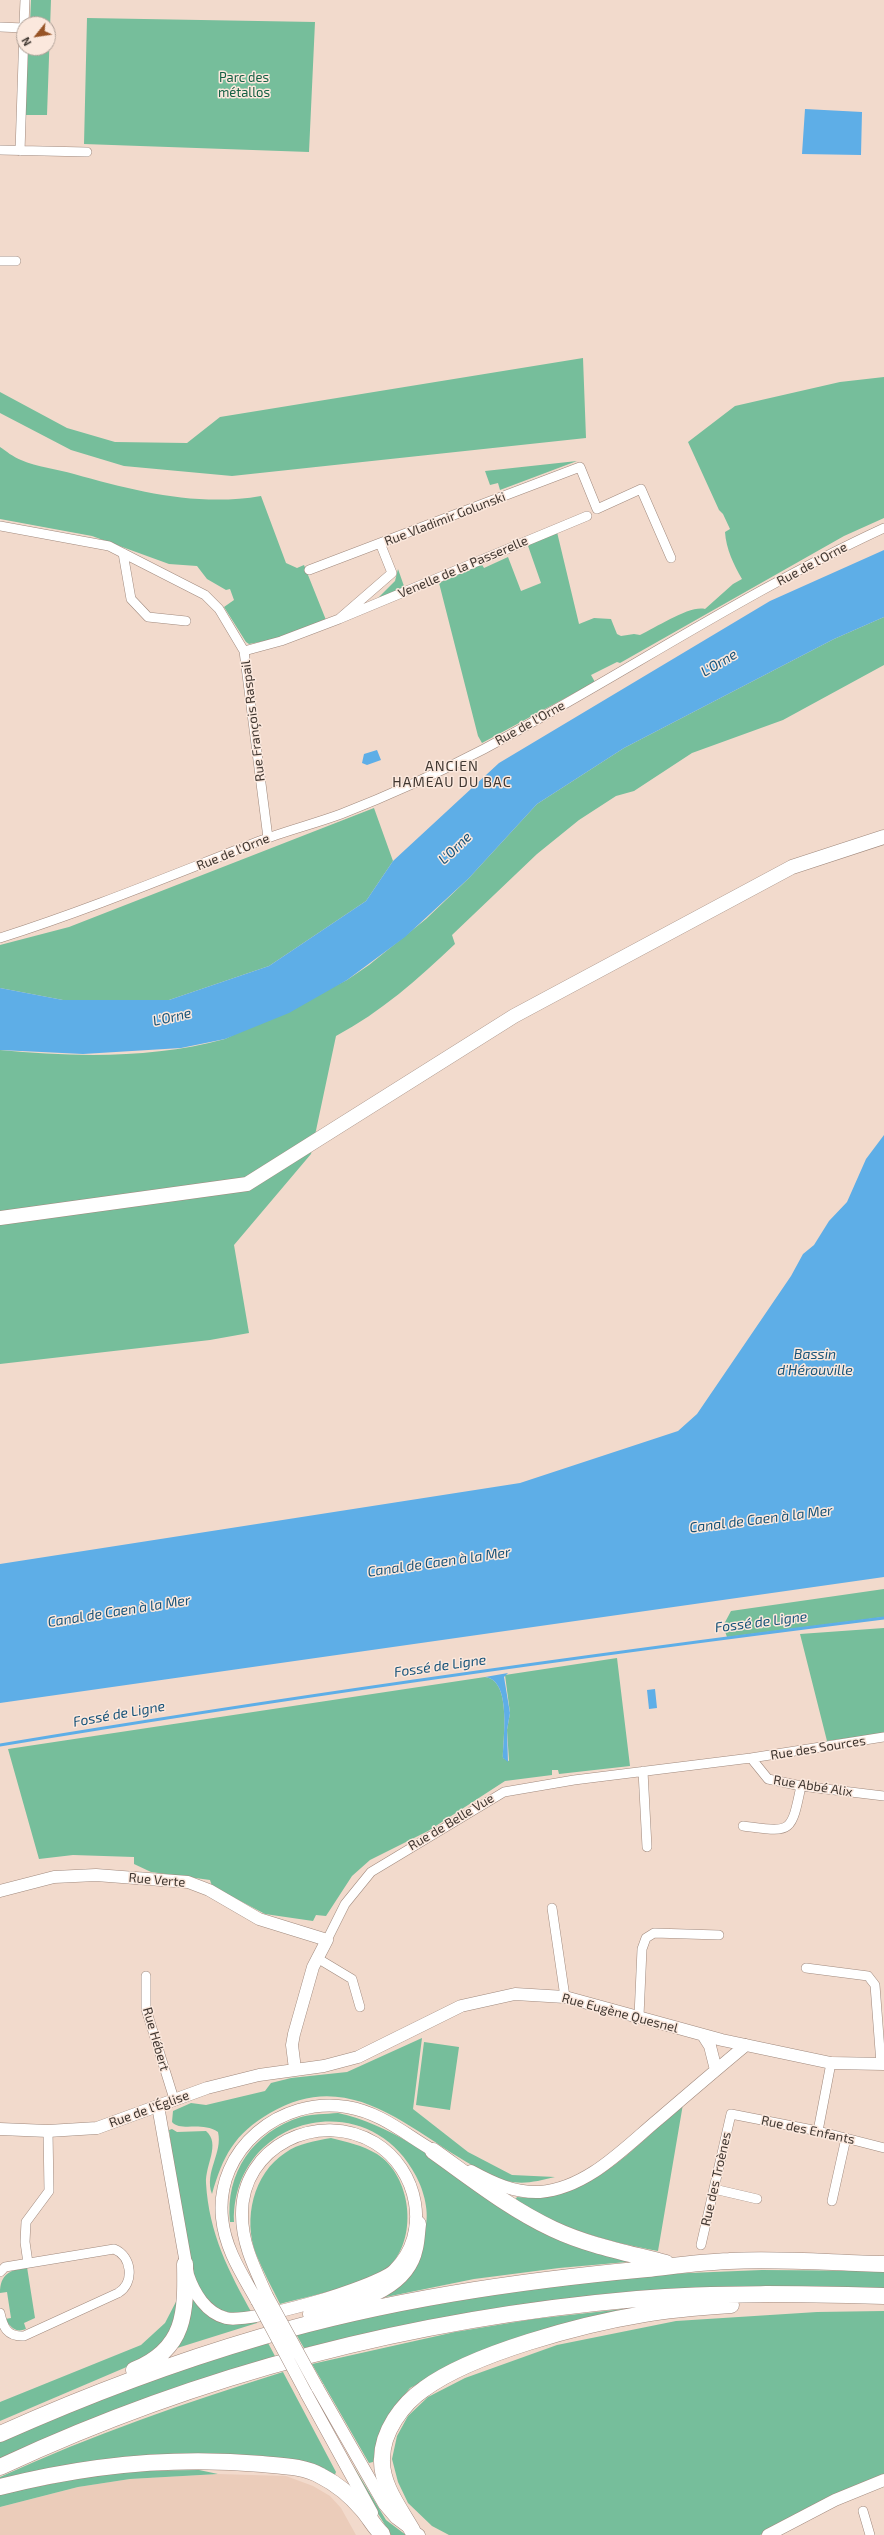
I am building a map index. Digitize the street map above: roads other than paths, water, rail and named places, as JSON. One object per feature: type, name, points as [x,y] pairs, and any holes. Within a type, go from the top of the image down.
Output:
[{"type":"highway","points":[[433,2151],[504,2200],[551,2228],[596,2245],[674,2265]]},
{"type":"highway","points":[[262,2337],[300,2318],[379,2290],[398,2279],[408,2266],[415,2249],[418,2224]]},
{"type":"highway","points":[[0,2434],[120,2384],[262,2337],[394,2305],[532,2280],[731,2260],[884,2264]]},
{"type":"highway","points":[[120,2384],[130,2372],[160,2355],[178,2333],[185,2309],[185,2264]]},
{"type":"highway","points":[[416,2533],[385,2480],[382,2452],[387,2437],[398,2416],[413,2398],[425,2388],[481,2360],[552,2336],[642,2314],[746,2303],[764,2294]]},
{"type":"highway","points":[[0,2467],[94,2426],[191,2390],[266,2367],[393,2335],[515,2313],[639,2299],[764,2294],[884,2296]]},
{"type":"highway","points":[[0,2487],[83,2469],[169,2461],[234,2462],[292,2468],[319,2475],[335,2485],[362,2509],[382,2535]]},
{"type":"main road","points":[[0,1218],[248,1184],[514,1016],[792,867],[884,837]]},
{"type":"street","points":[[24,16],[25,0]]},
{"type":"street","points":[[0,28],[16,29]]},
{"type":"street","points":[[20,151],[23,56]]},
{"type":"street","points":[[0,150],[87,152]]},
{"type":"street","points":[[0,261],[16,261]]},
{"type":"street","name":"Rue Vladimir Golunski","points":[[310,570],[580,467],[597,509],[641,489],[670,558]]},
{"type":"street","name":"Venelle de la Passerelle","points":[[244,651],[281,641],[339,619],[587,516]]},
{"type":"street","name":"Rue François Raspail","points":[[0,526],[109,546],[205,595],[219,609],[244,651],[268,838]]},
{"type":"street","name":"Rue de l'Orne","points":[[0,938],[68,916],[268,838],[339,815],[422,780],[484,749],[722,612],[822,558],[884,528]]},
{"type":"street","name":"Venelle de la Passerelle","points":[[339,619],[392,573],[380,543]]},
{"type":"street","points":[[123,553],[131,599],[148,617],[186,622]]},
{"type":"street","name":"Rue des Sources","points":[[752,1758],[884,1737]]},
{"type":"street","name":"Rue de Belle Vue","points":[[296,2069],[292,2045],[294,2034],[317,1958],[345,1904],[371,1872],[496,1795],[511,1789],[752,1758]]},
{"type":"street","name":"Rue Abbé Alix","points":[[752,1758],[768,1779],[801,1786],[884,1796]]},
{"type":"street","points":[[643,1771],[647,1847]]},
{"type":"street","points":[[743,1826],[779,1830],[790,1824],[794,1820],[801,1786]]},
{"type":"street","name":"Rue Verte","points":[[0,1891],[54,1877],[89,1875],[188,1882],[209,1890],[259,1919],[327,1940]]},
{"type":"street","points":[[552,1908],[565,1997]]},
{"type":"street","points":[[639,2016],[642,1949],[646,1938],[654,1933],[719,1935]]},
{"type":"street","points":[[317,1958],[352,1979],[360,2007]]},
{"type":"street","points":[[806,1968],[868,1976],[875,1985],[882,2064]]},
{"type":"street","name":"Rue Hébert","points":[[146,1976],[146,2009],[174,2100]]},
{"type":"street","name":"Rue Eugène Quesnel","points":[[296,2069],[324,2066],[358,2057],[461,2006],[515,1994],[565,1997],[746,2046],[831,2063],[882,2064]]},
{"type":"street","points":[[703,2035],[710,2046],[716,2070]]},
{"type":"street","points":[[382,2535],[378,2523],[311,2390],[262,2298],[227,2244],[221,2201],[225,2182],[233,2161],[256,2132],[275,2119],[298,2110],[321,2106],[347,2107],[378,2116],[391,2122],[433,2151],[505,2187],[529,2192],[554,2189],[580,2180],[603,2165],[746,2046]]},
{"type":"street","points":[[818,2131],[831,2063]]},
{"type":"street","name":"Rue de l'Église","points":[[0,2129],[48,2131],[97,2128],[207,2088],[259,2075],[296,2069]]},
{"type":"street","points":[[158,2106],[185,2264],[194,2289],[211,2311],[226,2318],[246,2319],[351,2291],[376,2282],[390,2273],[401,2262],[418,2224],[414,2193],[409,2181],[396,2160],[365,2137],[338,2129],[309,2132],[286,2140],[271,2152],[252,2174],[243,2201],[244,2240],[262,2298]]},
{"type":"street","name":"Rue des Enfants","points":[[732,2114],[818,2131],[884,2148]]},
{"type":"street","name":"Rue des Troènes","points":[[701,2245],[732,2114]]},
{"type":"street","points":[[28,2263],[25,2242],[26,2222],[49,2191],[48,2131]]},
{"type":"street","points":[[832,2201],[846,2138]]},
{"type":"street","points":[[714,2190],[757,2199]]},
{"type":"street","points":[[0,2272],[5,2267],[114,2249],[121,2252],[126,2260],[129,2281],[128,2286],[118,2293],[24,2336],[11,2335],[6,2331],[2,2326],[0,2313]]},
{"type":"street","points":[[311,2390],[384,2504],[396,2518],[416,2533]]},
{"type":"street","points":[[768,2535],[835,2500],[884,2480]]},
{"type":"street","points":[[863,2511],[870,2535]]},
{"type":"water","points":[[805,109],[862,112],[861,155],[802,154]]},
{"type":"water","name":"L'Orne","points":[[884,550],[884,617],[834,639],[624,748],[537,804],[469,878],[405,937],[347,980],[289,1013],[225,1039],[181,1048],[83,1054],[0,1050],[0,988],[63,1000],[169,1000],[269,966],[366,901],[393,861],[499,763],[770,601]]},
{"type":"water","points":[[377,750],[381,760],[367,765],[362,763],[364,754]]},
{"type":"water","points":[[884,1135],[884,1577],[0,1703],[0,1564],[520,1483],[678,1431],[697,1414],[791,1276],[803,1254],[814,1245],[829,1221],[847,1202],[866,1159]]},
{"type":"water","points":[[508,1673],[504,1677],[510,1713],[507,1730],[508,1762],[503,1758],[503,1699],[499,1688],[494,1681],[485,1677]]},
{"type":"water","points":[[655,1689],[657,1708],[649,1709],[647,1690]]},
{"type":"waterway","name":"Fossé de Ligne","points":[[0,1745],[441,1677],[884,1618]]},
{"type":"district","name":"ANCIEN HAMEAU DU BAC","points":[[452,774]]},
{"type":"park label","name":"Parc des métallos","points":[[244,86]]},
{"type":"water label","name":"Bassin d'Hérouville","points":[[815,1362]]},
{"type":"water label","name":"Canal de Caen à la Mer","points":[[761,1519]]},
{"type":"water label","name":"Canal de Caen à la Mer","points":[[439,1562]]},
{"type":"water label","name":"Canal de Caen à la Mer","points":[[119,1611]]}]
